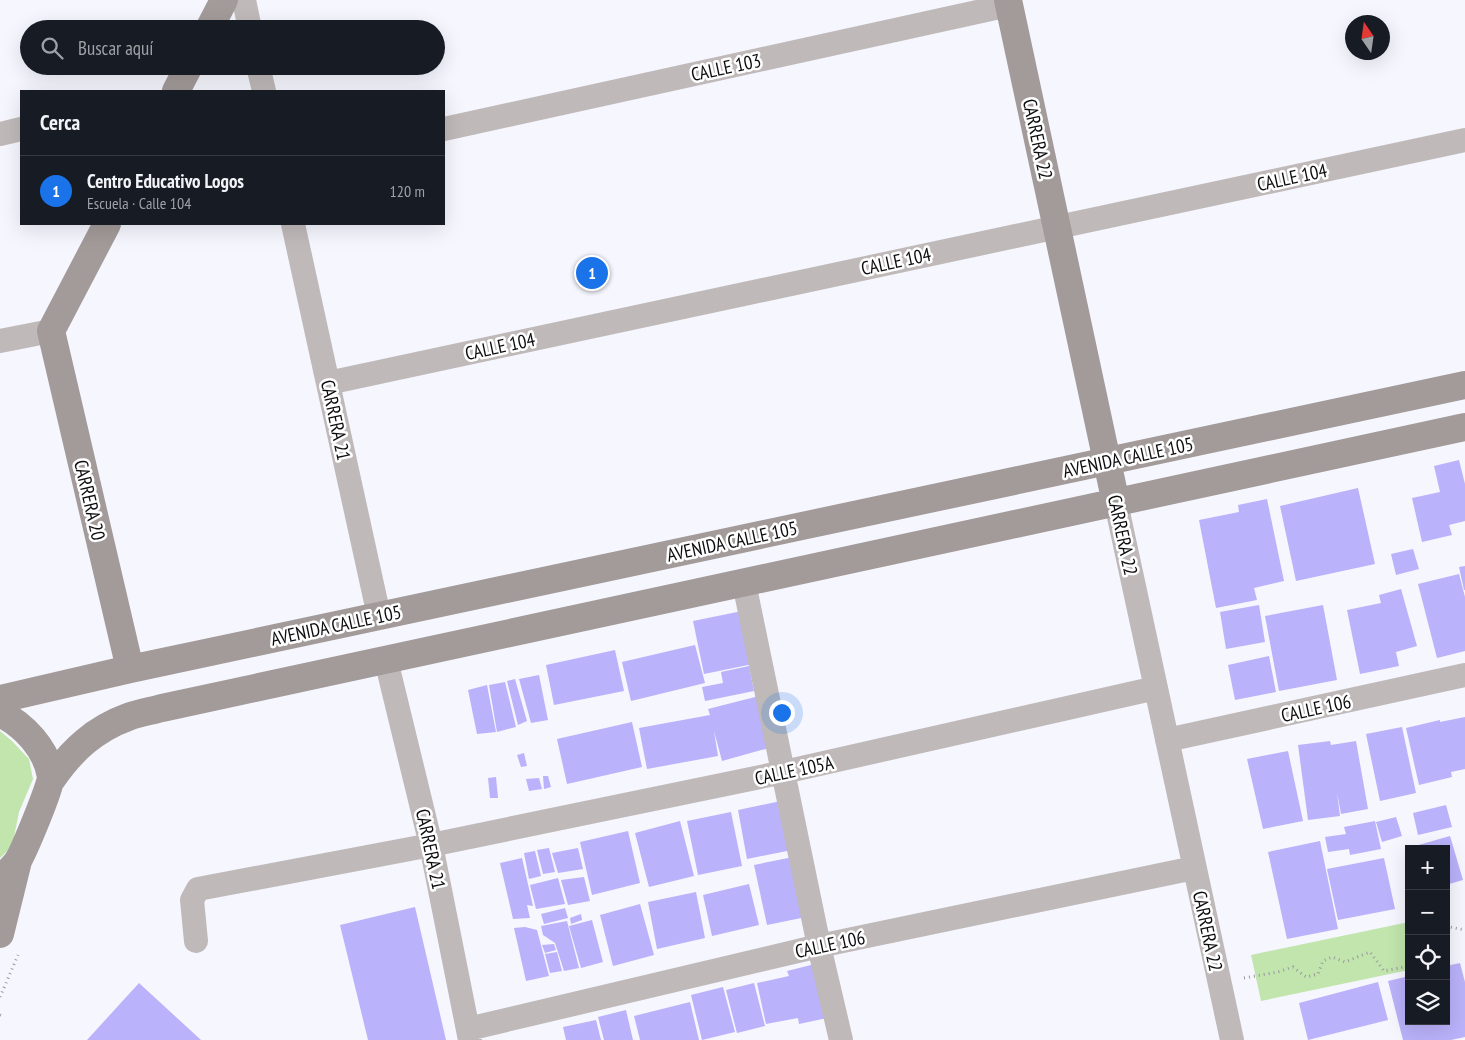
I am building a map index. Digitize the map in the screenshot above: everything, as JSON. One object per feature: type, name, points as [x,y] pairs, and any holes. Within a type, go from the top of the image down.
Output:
[{"type":"main road","points":[[214,20],[224,0]]},
{"type":"main road","name":"CARRERA 22","points":[[1009,3],[1116,503]]},
{"type":"main road","points":[[177,90],[185,75]]},
{"type":"main road","points":[[51,331],[106,225]]},
{"type":"main road","name":"CARRERA 20","points":[[51,331],[130,669]]},
{"type":"main road","name":"AVENIDA CALLE 105","points":[[0,699],[130,669],[1465,385]]},
{"type":"main road","points":[[10,943],[9,869],[27,842],[52,779],[65,760],[80,745],[104,727],[129,716],[1465,427]]},
{"type":"main road","points":[[0,713],[25,730],[37,744],[46,761],[52,779]]},
{"type":"street","points":[[244,0],[248,20]]},
{"type":"street","name":"CALLE 103","points":[[445,129],[1009,3]]},
{"type":"street","points":[[260,75],[264,90]]},
{"type":"street","points":[[0,134],[20,129]]},
{"type":"street","name":"CALLE 104","points":[[328,383],[1465,140]]},
{"type":"street","name":"CARRERA 21","points":[[293,225],[379,616]]},
{"type":"street","points":[[0,341],[51,331]]},
{"type":"street","name":"CARRERA 22","points":[[1116,503],[1219,984],[1225,1039]]},
{"type":"street","points":[[744,583],[819,946],[841,1040]]},
{"type":"street","name":"CARRERA 21","points":[[386,660],[431,845],[469,1035]]},
{"type":"street","name":"CALLE 106","points":[[1167,740],[1465,675]]},
{"type":"street","name":"CALLE 105A","points":[[196,941],[192,900],[198,889],[431,845],[784,772],[1156,688]]},
{"type":"street","name":"CALLE 106","points":[[469,1035],[819,946],[1194,868]]},
{"type":"path","points":[[1450,927],[1465,930]]},
{"type":"path","points":[[0,997],[10,943]]},
{"type":"path","points":[[1219,984],[1278,972],[1293,967],[1306,977],[1318,974],[1323,961],[1332,957],[1345,962],[1370,952],[1384,971],[1405,967]]},
{"type":"green space","points":[[0,731],[29,759],[33,779],[19,812],[12,847],[0,858]]},
{"type":"green space","points":[[1405,923],[1405,971],[1261,1001],[1251,955]]},
{"type":"building","points":[[1459,460],[1465,484],[1465,521],[1449,525],[1452,535],[1422,542],[1412,498],[1440,492],[1434,466]]},
{"type":"building","points":[[1358,488],[1375,564],[1296,581],[1280,506]]},
{"type":"building","points":[[1267,499],[1284,581],[1254,588],[1257,600],[1216,608],[1199,520],[1239,512],[1238,505]]},
{"type":"building","points":[[1413,549],[1419,569],[1396,575],[1391,554]]},
{"type":"building","points":[[1465,566],[1465,590],[1464,590],[1459,567]]},
{"type":"building","points":[[1459,574],[1465,597],[1465,651],[1437,658],[1418,584]]},
{"type":"building","points":[[1401,589],[1417,646],[1396,652],[1399,666],[1360,674],[1347,610],[1381,603],[1379,595]]},
{"type":"building","points":[[1259,605],[1265,642],[1226,649],[1220,612]]},
{"type":"building","points":[[1323,605],[1337,680],[1279,691],[1265,616]]},
{"type":"building","points":[[747,610],[758,663],[704,674],[693,621]]},
{"type":"building","points":[[695,645],[705,683],[631,701],[622,662]]},
{"type":"building","points":[[615,650],[624,691],[554,705],[546,665]]},
{"type":"building","points":[[1269,656],[1276,692],[1235,700],[1228,665]]},
{"type":"building","points":[[749,666],[754,691],[705,701],[702,687],[723,683],[721,672]]},
{"type":"building","points":[[539,675],[548,720],[531,723],[519,679]]},
{"type":"building","points":[[515,679],[527,721],[518,725],[507,681]]},
{"type":"building","points":[[505,682],[516,727],[497,732],[489,685]]},
{"type":"building","points":[[487,685],[496,732],[477,734],[468,690]]},
{"type":"building","points":[[763,695],[776,746],[722,761],[714,731],[718,756],[647,769],[639,728],[710,715],[708,709]]},
{"type":"building","points":[[1465,717],[1465,769],[1451,772],[1452,777],[1419,785],[1406,728],[1440,720],[1440,722]]},
{"type":"building","points":[[632,722],[642,767],[567,784],[557,739]]},
{"type":"building","points":[[1402,727],[1416,793],[1380,801],[1366,734]]},
{"type":"building","points":[[1330,741],[1331,745],[1356,741],[1368,809],[1341,814],[1337,792],[1340,816],[1308,820],[1298,745]]},
{"type":"building","points":[[1288,751],[1303,821],[1263,829],[1247,759]]},
{"type":"building","points":[[524,753],[527,766],[521,767],[517,755]]},
{"type":"building","points":[[543,776],[548,776],[551,787],[544,789]]},
{"type":"building","points":[[496,777],[498,798],[490,798],[488,778]]},
{"type":"building","points":[[539,778],[542,789],[529,791],[526,779]]},
{"type":"building","points":[[781,801],[792,850],[747,859],[738,810]]},
{"type":"building","points":[[1446,805],[1452,827],[1418,835],[1413,813]]},
{"type":"building","points":[[731,812],[742,866],[698,875],[687,821]]},
{"type":"building","points":[[1396,817],[1402,836],[1382,842],[1376,822]]},
{"type":"building","points":[[680,821],[694,876],[649,887],[635,833]]},
{"type":"building","points":[[1375,821],[1381,849],[1350,855],[1349,849],[1328,852],[1325,837],[1346,834],[1344,827]]},
{"type":"building","points":[[628,831],[640,883],[592,895],[580,842]]},
{"type":"building","points":[[1450,836],[1463,880],[1450,884],[1450,845],[1418,845]]},
{"type":"building","points":[[1320,841],[1338,929],[1287,939],[1268,852]]},
{"type":"building","points":[[549,848],[555,872],[543,874],[537,850]]},
{"type":"building","points":[[578,848],[583,869],[558,873],[552,853]]},
{"type":"building","points":[[535,851],[541,876],[529,879],[524,853]]},
{"type":"building","points":[[798,856],[811,916],[767,925],[754,865]]},
{"type":"building","points":[[522,858],[533,906],[527,905],[530,918],[513,919],[500,863]]},
{"type":"building","points":[[1384,858],[1395,909],[1338,920],[1327,869]]},
{"type":"building","points":[[584,877],[590,901],[568,905],[561,880]]},
{"type":"building","points":[[558,878],[565,904],[536,909],[530,885]]},
{"type":"building","points":[[749,884],[759,925],[712,936],[703,895]]},
{"type":"building","points":[[696,892],[705,938],[657,949],[648,902]]},
{"type":"building","points":[[640,904],[654,955],[613,966],[600,915]]},
{"type":"building","points":[[415,907],[446,1040],[368,1040],[340,925]]},
{"type":"building","points":[[565,908],[568,918],[544,924],[541,914]]},
{"type":"building","points":[[581,914],[582,920],[571,924],[570,918]]},
{"type":"building","points":[[592,920],[603,962],[581,968],[569,926]]},
{"type":"building","points":[[567,921],[579,968],[564,971],[555,943],[543,935],[541,926]]},
{"type":"building","points":[[525,927],[537,930],[549,976],[526,981],[514,928]]},
{"type":"building","points":[[554,944],[556,950],[545,953],[542,945]]},
{"type":"building","points":[[557,952],[562,971],[550,973],[545,954]]},
{"type":"building","points":[[1460,963],[1465,982],[1465,1037],[1451,1040],[1403,1040],[1388,981],[1405,977],[1405,1025],[1450,1025],[1450,965]]},
{"type":"building","points":[[815,964],[827,1018],[799,1024],[798,1018],[766,1024],[757,983],[789,976],[787,971]]},
{"type":"building","points":[[1378,982],[1388,1020],[1308,1040],[1299,1003]]},
{"type":"building","points":[[139,983],[201,1040],[87,1040]]},
{"type":"building","points":[[754,983],[765,1026],[737,1033],[726,990]]},
{"type":"building","points":[[723,987],[735,1032],[702,1040],[691,995]]},
{"type":"building","points":[[690,1002],[699,1040],[640,1040],[634,1016]]},
{"type":"building","points":[[626,1010],[633,1040],[604,1040],[598,1017]]},
{"type":"building","points":[[596,1020],[601,1040],[566,1040],[563,1027]]},
{"type":"place","name":"Centro Educativo Logos","points":[[592,273]]}]
